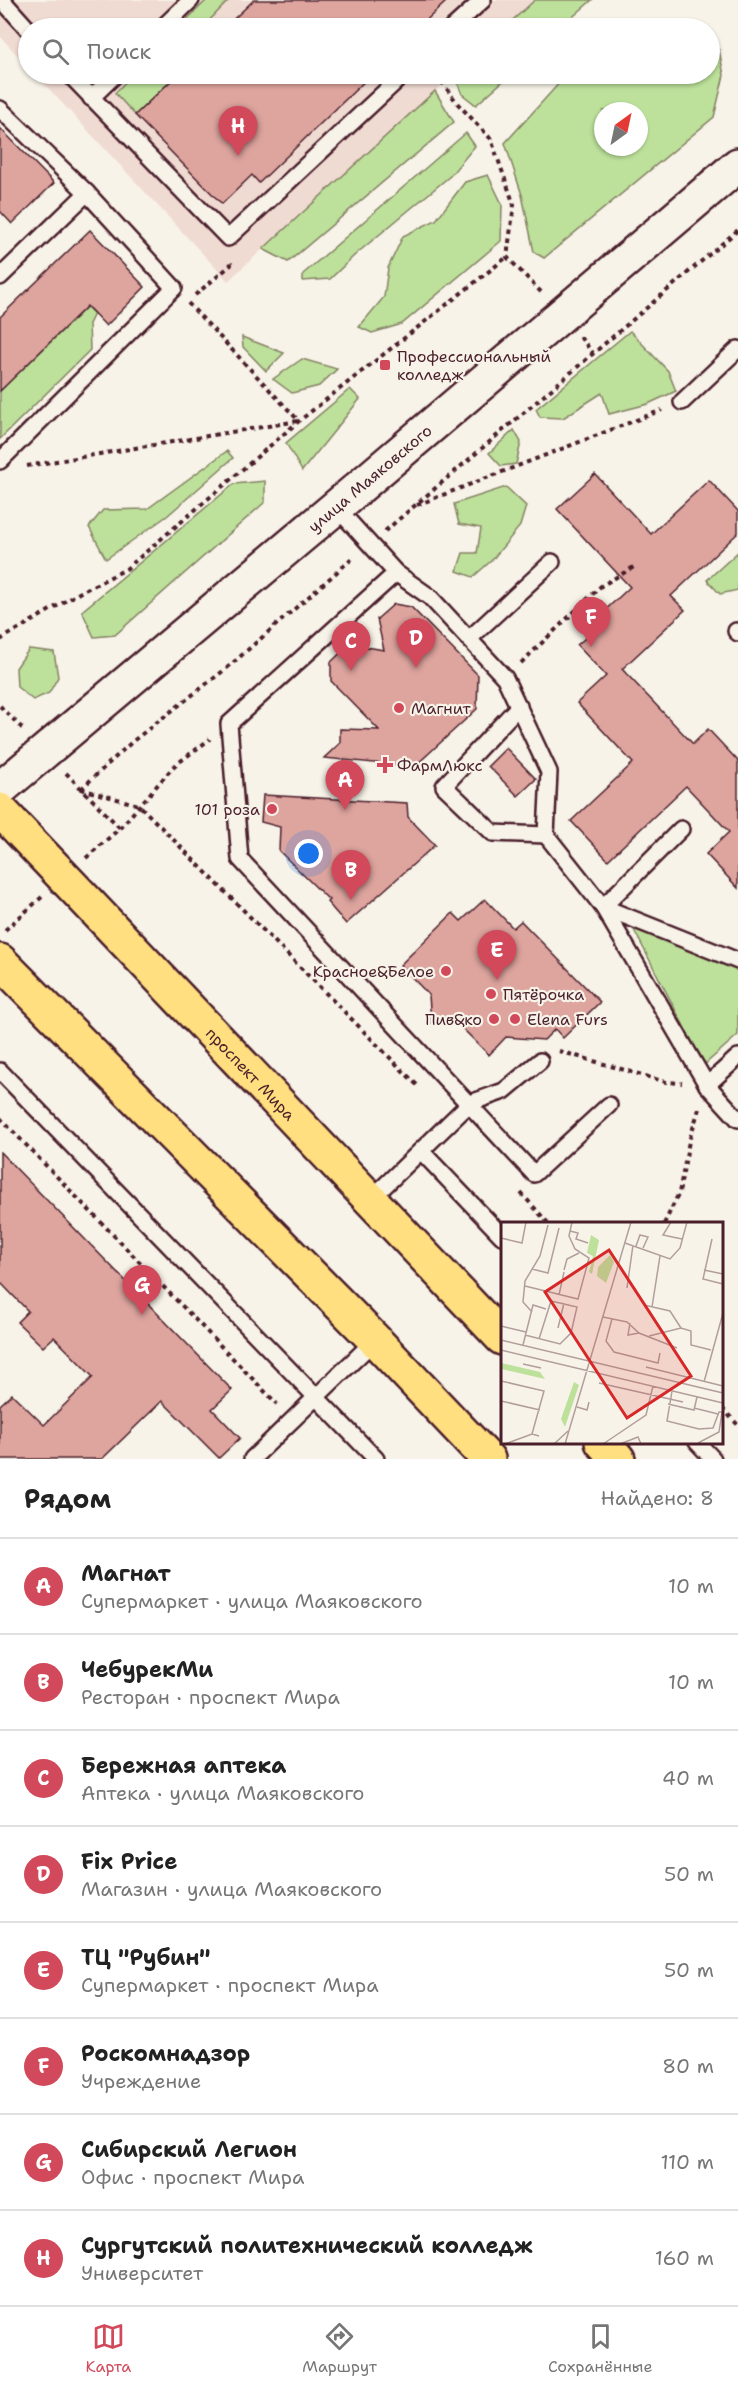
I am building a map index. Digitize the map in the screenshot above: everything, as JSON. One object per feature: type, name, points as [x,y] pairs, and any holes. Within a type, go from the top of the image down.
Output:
[{"type":"main road","name":"улица Маяковского","points":[[0,789],[738,165]]},
{"type":"main road","name":"проспект Мира","points":[[0,810],[501,1337]]},
{"type":"main road","points":[[0,961],[375,1340],[488,1459]]},
{"type":"main road","points":[[603,1444],[618,1459]]},
{"type":"lane","points":[[2,0],[18,18]]},
{"type":"lane","points":[[172,18],[191,0]]},
{"type":"lane","points":[[463,18],[483,0]]},
{"type":"lane","points":[[78,84],[228,238],[393,84]]},
{"type":"lane","points":[[91,98],[106,84]]},
{"type":"lane","points":[[0,109],[87,193],[174,288],[0,460]]},
{"type":"lane","points":[[0,277],[87,193]]},
{"type":"lane","points":[[682,402],[738,349]]},
{"type":"lane","points":[[336,507],[396,573],[430,597],[505,678],[549,772],[546,835],[603,907],[707,1085],[738,1119]]},
{"type":"lane","points":[[470,639],[552,562]]},
{"type":"lane","points":[[396,573],[229,724],[240,859],[534,1174],[609,1105]]},
{"type":"lane","points":[[519,706],[444,786],[493,833],[546,835]]},
{"type":"lane","points":[[603,907],[681,829]]},
{"type":"lane","points":[[603,907],[738,961]]},
{"type":"lane","points":[[707,1085],[738,1057]]},
{"type":"lane","points":[[371,1199],[470,1103],[504,1091],[540,1061]]},
{"type":"lane","points":[[0,1071],[376,1459]]},
{"type":"lane","points":[[421,1150],[501,1235]]},
{"type":"lane","points":[[252,1459],[375,1340]]},
{"type":"lane","points":[[698,1444],[713,1459]]},
{"type":"path","points":[[0,640],[79,593],[126,569],[299,421],[507,257],[514,205],[491,139],[458,104],[443,84]]},
{"type":"path","points":[[453,1121],[139,805],[81,789],[133,741],[227,668],[738,230]]},
{"type":"path","points":[[507,257],[562,315],[593,353]]},
{"type":"path","points":[[187,302],[231,265]]},
{"type":"path","points":[[174,288],[299,421]]},
{"type":"path","points":[[414,506],[682,402]]},
{"type":"path","points":[[23,467],[299,421]]},
{"type":"path","points":[[505,678],[602,586],[634,567]]},
{"type":"path","points":[[0,935],[120,828],[174,766],[229,724]]},
{"type":"path","points":[[540,1061],[561,1050],[666,1082],[707,1085],[688,1141],[679,1193],[665,1222]]},
{"type":"path","points":[[0,1118],[293,1420]]},
{"type":"path","points":[[517,1189],[547,1222]]},
{"type":"path","points":[[723,1409],[738,1425]]},
{"type":"shaded area","points":[[0,0],[535,0],[515,18],[18,18],[18,56],[0,36]]},
{"type":"shaded area","points":[[44,84],[443,84],[228,281]]},
{"type":"green space","points":[[207,0],[229,0],[212,18],[188,18]]},
{"type":"green space","points":[[535,0],[592,0],[571,18],[515,18]]},
{"type":"green space","points":[[720,55],[724,75],[714,117],[544,258],[534,252],[522,195],[505,143],[558,84],[720,84]]},
{"type":"green space","points":[[124,84],[168,84],[135,115],[115,93]]},
{"type":"green space","points":[[458,84],[500,84],[476,105],[462,94]]},
{"type":"green space","points":[[435,91],[454,122],[288,262],[263,249]]},
{"type":"green space","points":[[466,133],[475,146],[450,176],[356,254],[330,279],[303,281],[303,274]]},
{"type":"green space","points":[[488,175],[502,204],[501,241],[402,324],[372,333],[359,327],[384,297],[388,268],[403,236],[436,220],[465,182]]},
{"type":"green space","points":[[87,307],[94,314],[89,324],[90,350],[0,439],[0,391]]},
{"type":"green space","points":[[630,331],[668,371],[676,391],[648,404],[609,414],[602,393],[563,418],[540,417],[536,409]]},
{"type":"green space","points":[[242,337],[284,353],[266,371],[243,347]]},
{"type":"green space","points":[[302,359],[337,369],[319,386],[292,393],[273,379]]},
{"type":"green space","points":[[350,389],[360,399],[302,471],[286,443]]},
{"type":"green space","points":[[514,430],[521,442],[516,464],[501,466],[489,453]]},
{"type":"green space","points":[[227,451],[233,458],[167,516],[106,559],[89,527],[103,510],[147,509]]},
{"type":"green space","points":[[265,481],[265,502],[115,635],[94,637],[82,611],[234,484]]},
{"type":"green space","points":[[506,487],[526,506],[520,526],[492,560],[473,577],[457,571],[463,553],[477,553],[481,528],[459,524],[454,504]]},
{"type":"green space","points":[[738,552],[738,590],[720,594],[707,580]]},
{"type":"green space","points":[[29,649],[54,652],[58,677],[49,693],[33,700],[17,687],[16,668]]},
{"type":"green space","points":[[633,928],[738,969],[738,1035],[704,1065]]},
{"type":"building","points":[[254,0],[448,0],[429,18],[235,18]]},
{"type":"building","points":[[168,84],[362,84],[259,183],[252,175],[222,204],[135,115]]},
{"type":"building","points":[[0,128],[54,183],[12,224],[0,211]]},
{"type":"building","points":[[90,230],[145,287],[106,326],[87,306],[0,391],[0,317]]},
{"type":"building","points":[[595,474],[651,534],[709,480],[738,511],[738,533],[671,596],[685,610],[622,669],[693,744],[708,729],[738,761],[738,888],[706,854],[729,832],[686,786],[608,860],[571,821],[633,763],[577,703],[606,676],[577,645],[590,634],[585,629],[630,587],[557,509]]},
{"type":"building","points":[[394,604],[411,607],[478,675],[477,709],[414,767],[324,758],[340,743],[340,729],[379,730],[331,681],[331,662],[350,644],[384,650],[377,619]]},
{"type":"building","points":[[506,748],[536,779],[518,796],[488,766]]},
{"type":"building","points":[[263,795],[407,803],[408,817],[435,845],[346,924],[327,902],[329,900],[279,851],[280,827],[261,822]]},
{"type":"building","points":[[485,899],[513,928],[521,921],[600,1002],[563,1038],[555,1029],[544,1040],[506,1037],[489,1055],[456,1022],[431,1023],[429,995],[400,965],[453,913],[461,921]]},
{"type":"building","points":[[0,1152],[232,1390],[212,1409],[240,1438],[219,1458],[162,1401],[102,1459],[0,1459],[0,1405],[12,1394],[44,1425],[93,1377],[54,1337],[43,1347],[17,1322],[28,1311],[0,1282]]},
{"type":"place","name":"Сургутский политехнический колледж","points":[[238,156]]},
{"type":"place","name":"Профессиональный колледж","points":[[385,365]]},
{"type":"place","name":"Роскомнадзор","points":[[591,647]]},
{"type":"place","name":"Fix Price","points":[[416,668]]},
{"type":"place","name":"Бережная аптека","points":[[351,671]]},
{"type":"place","name":"Магнит","points":[[399,708]]},
{"type":"place","name":"ФармЛюкс","points":[[385,765]]},
{"type":"place","name":"101 роза","points":[[272,809]]},
{"type":"place","name":"Магнат","points":[[345,810]]},
{"type":"place","name":"ЧебурекМи","points":[[351,900]]},
{"type":"place","name":"Красное&Белое","points":[[446,971]]},
{"type":"place","name":"ТЦ \"Рубин\"","points":[[497,980]]},
{"type":"place","name":"Пятёрочка","points":[[491,994]]},
{"type":"place","name":"Пив&ко","points":[[494,1019]]},
{"type":"place","name":"Elena Furs","points":[[515,1019]]},
{"type":"place","name":"Сибирский Легион","points":[[142,1315]]}]
